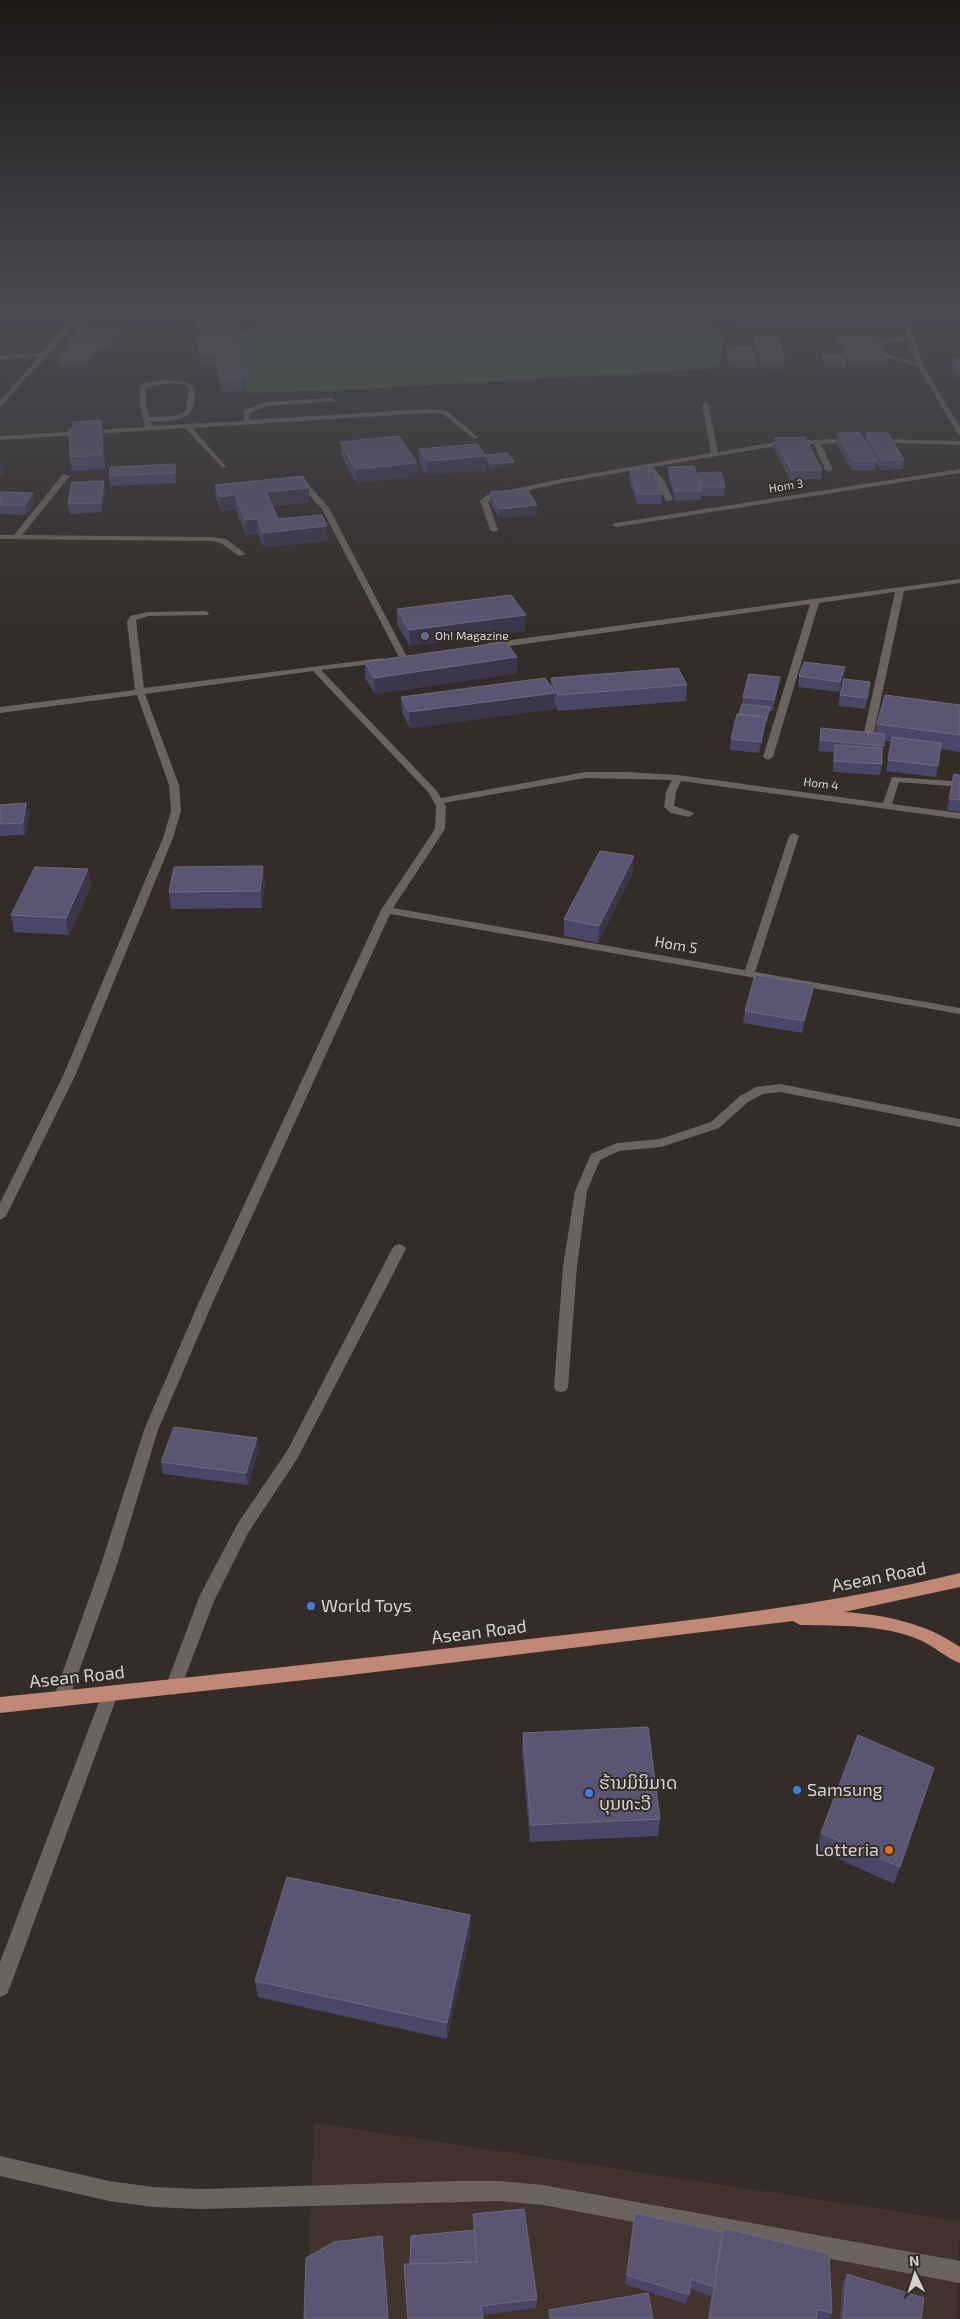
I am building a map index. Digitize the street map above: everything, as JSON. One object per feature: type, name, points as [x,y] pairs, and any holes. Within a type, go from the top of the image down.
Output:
[{"type":"main road","name":"Asean Road","points":[[0,1705],[173,1688],[767,1618],[910,1594],[960,1580]]},
{"type":"main road","points":[[767,1618],[856,1619],[904,1626],[943,1642],[960,1656]]},
{"type":"street","points":[[150,428],[147,419],[183,416]]},
{"type":"street","points":[[246,416],[247,422]]},
{"type":"street","points":[[0,438],[346,416]]},
{"type":"street","points":[[451,416],[476,438]]},
{"type":"street","points":[[707,416],[715,454]]},
{"type":"street","points":[[950,416],[960,433]]},
{"type":"street","points":[[187,426],[223,466]]},
{"type":"street","points":[[494,530],[484,501],[490,497],[561,481],[776,444],[864,440],[960,443]]},
{"type":"street","points":[[816,441],[829,470]]},
{"type":"street","points":[[648,466],[660,480],[669,498]]},
{"type":"street","name":"Hom 3","points":[[616,525],[960,471]]},
{"type":"street","points":[[16,538],[66,476]]},
{"type":"street","points":[[301,481],[325,508],[403,657]]},
{"type":"street","points":[[0,537],[211,539],[223,541],[242,554]]},
{"type":"street","points":[[481,647],[960,581]]},
{"type":"street","points":[[868,737],[900,590]]},
{"type":"street","points":[[768,757],[815,602]]},
{"type":"street","points":[[0,1216],[69,1076],[168,838],[176,811],[174,786],[140,692],[131,622],[133,618],[148,614],[205,613]]},
{"type":"street","points":[[0,710],[412,656]]},
{"type":"street","points":[[61,1699],[108,1568],[150,1430],[205,1304],[386,910],[440,829],[442,815],[439,801],[433,792],[315,669]]},
{"type":"street","name":"Hom 4","points":[[439,801],[585,775],[678,778],[960,816]]},
{"type":"street","points":[[678,778],[671,792],[670,807],[674,811],[689,814]]},
{"type":"street","points":[[887,805],[895,778],[949,783]]},
{"type":"street","points":[[749,974],[794,836]]},
{"type":"street","name":"Hom 5","points":[[386,910],[960,1011]]},
{"type":"street","points":[[561,1387],[570,1266],[581,1191],[595,1158],[617,1148],[661,1143],[715,1125],[744,1098],[760,1090],[780,1088],[960,1123]]},
{"type":"street","points":[[173,1688],[206,1600],[242,1528],[292,1455],[399,1249]]},
{"type":"street","points":[[0,1988],[110,1694]]},
{"type":"street","points":[[0,2166],[108,2191],[153,2197],[200,2199],[458,2191],[500,2191],[543,2195],[960,2272]]},
{"type":"shaded area","points":[[314,2123],[960,2221],[957,2319],[306,2319]]},
{"type":"building","points":[[101,420],[103,455],[70,457],[69,429],[73,428],[73,422]]},
{"type":"building","points":[[859,432],[877,461],[854,461],[837,433]]},
{"type":"building","points":[[866,433],[888,433],[904,460],[881,460]]},
{"type":"building","points":[[399,436],[417,463],[356,469],[340,442]]},
{"type":"building","points":[[805,437],[822,470],[791,470],[774,438]]},
{"type":"building","points":[[477,444],[486,456],[427,461],[419,449]]},
{"type":"building","points":[[508,453],[514,462],[491,464],[485,455]]},
{"type":"building","points":[[175,464],[175,473],[109,476],[110,467]]},
{"type":"building","points":[[694,466],[702,491],[675,491],[668,467]]},
{"type":"building","points":[[653,469],[662,494],[638,494],[630,470]]},
{"type":"building","points":[[721,472],[725,487],[702,487],[698,473]]},
{"type":"building","points":[[303,476],[309,488],[266,492],[278,519],[322,515],[327,526],[263,533],[257,519],[245,520],[235,495],[220,497],[215,485]]},
{"type":"building","points":[[104,481],[101,503],[68,504],[72,482]]},
{"type":"building","points":[[527,489],[537,505],[499,509],[490,492]]},
{"type":"building","points":[[0,492],[33,493],[25,505],[0,505]]},
{"type":"building","points":[[511,595],[526,615],[409,630],[397,609]]},
{"type":"building","points":[[506,642],[517,657],[374,678],[365,662]]},
{"type":"building","points":[[804,662],[845,667],[840,682],[799,676]]},
{"type":"building","points":[[678,668],[687,685],[558,695],[551,678]]},
{"type":"building","points":[[749,674],[780,677],[774,700],[743,697]]},
{"type":"building","points":[[545,678],[555,693],[409,712],[401,697]]},
{"type":"building","points":[[844,679],[870,682],[867,698],[840,695]]},
{"type":"building","points":[[885,695],[960,705],[960,735],[877,724]]},
{"type":"building","points":[[742,704],[770,707],[766,721],[766,717],[739,714]]},
{"type":"building","points":[[737,714],[766,717],[761,742],[731,739]]},
{"type":"building","points":[[821,728],[884,734],[884,746],[820,740]]},
{"type":"building","points":[[892,737],[941,743],[938,766],[888,760]]},
{"type":"building","points":[[835,745],[882,748],[882,764],[835,761]]},
{"type":"building","points":[[954,774],[960,775],[960,800],[949,799]]},
{"type":"building","points":[[26,803],[23,823],[0,824],[0,805]]},
{"type":"building","points":[[600,851],[634,856],[599,926],[564,919]]},
{"type":"building","points":[[263,866],[260,891],[169,892],[174,867]]},
{"type":"building","points":[[35,867],[88,869],[66,918],[11,915]]},
{"type":"building","points":[[755,975],[814,984],[804,1021],[745,1011]]},
{"type":"building","points":[[174,1427],[257,1438],[246,1473],[161,1462]]},
{"type":"building","name":"ຮ້ານມິນິມາດ ບຸນທະວີ","points":[[648,1727],[660,1819],[531,1825],[523,1733]]},
{"type":"building","points":[[858,1735],[934,1768],[900,1867],[821,1833]]},
{"type":"building","points":[[287,1877],[470,1915],[447,2023],[255,1981]]},
{"type":"building","points":[[524,2209],[537,2299],[481,2306],[483,2319],[408,2319],[404,2264],[477,2262],[473,2214]]},
{"type":"building","points":[[635,2213],[722,2232],[714,2287],[691,2279],[689,2295],[627,2275]]},
{"type":"building","points":[[724,2228],[829,2254],[832,2313],[817,2309],[816,2319],[709,2319]]},
{"type":"building","points":[[474,2230],[477,2262],[410,2264],[411,2236]]},
{"type":"building","points":[[382,2236],[388,2319],[304,2319],[306,2258],[334,2242]]},
{"type":"building","points":[[847,2274],[924,2298],[921,2319],[843,2319]]},
{"type":"building","points":[[648,2293],[653,2319],[550,2319],[549,2310]]},
{"type":"place","name":"Oh! Magazine","points":[[425,636]]},
{"type":"place","name":"World Toys","points":[[311,1606]]},
{"type":"place","name":"Samsung","points":[[797,1790]]},
{"type":"place","name":"ຮ້ານມິນິມາດ ບຸນທະວີ","points":[[589,1793]]},
{"type":"place","name":"Lotteria","points":[[889,1850]]}]
